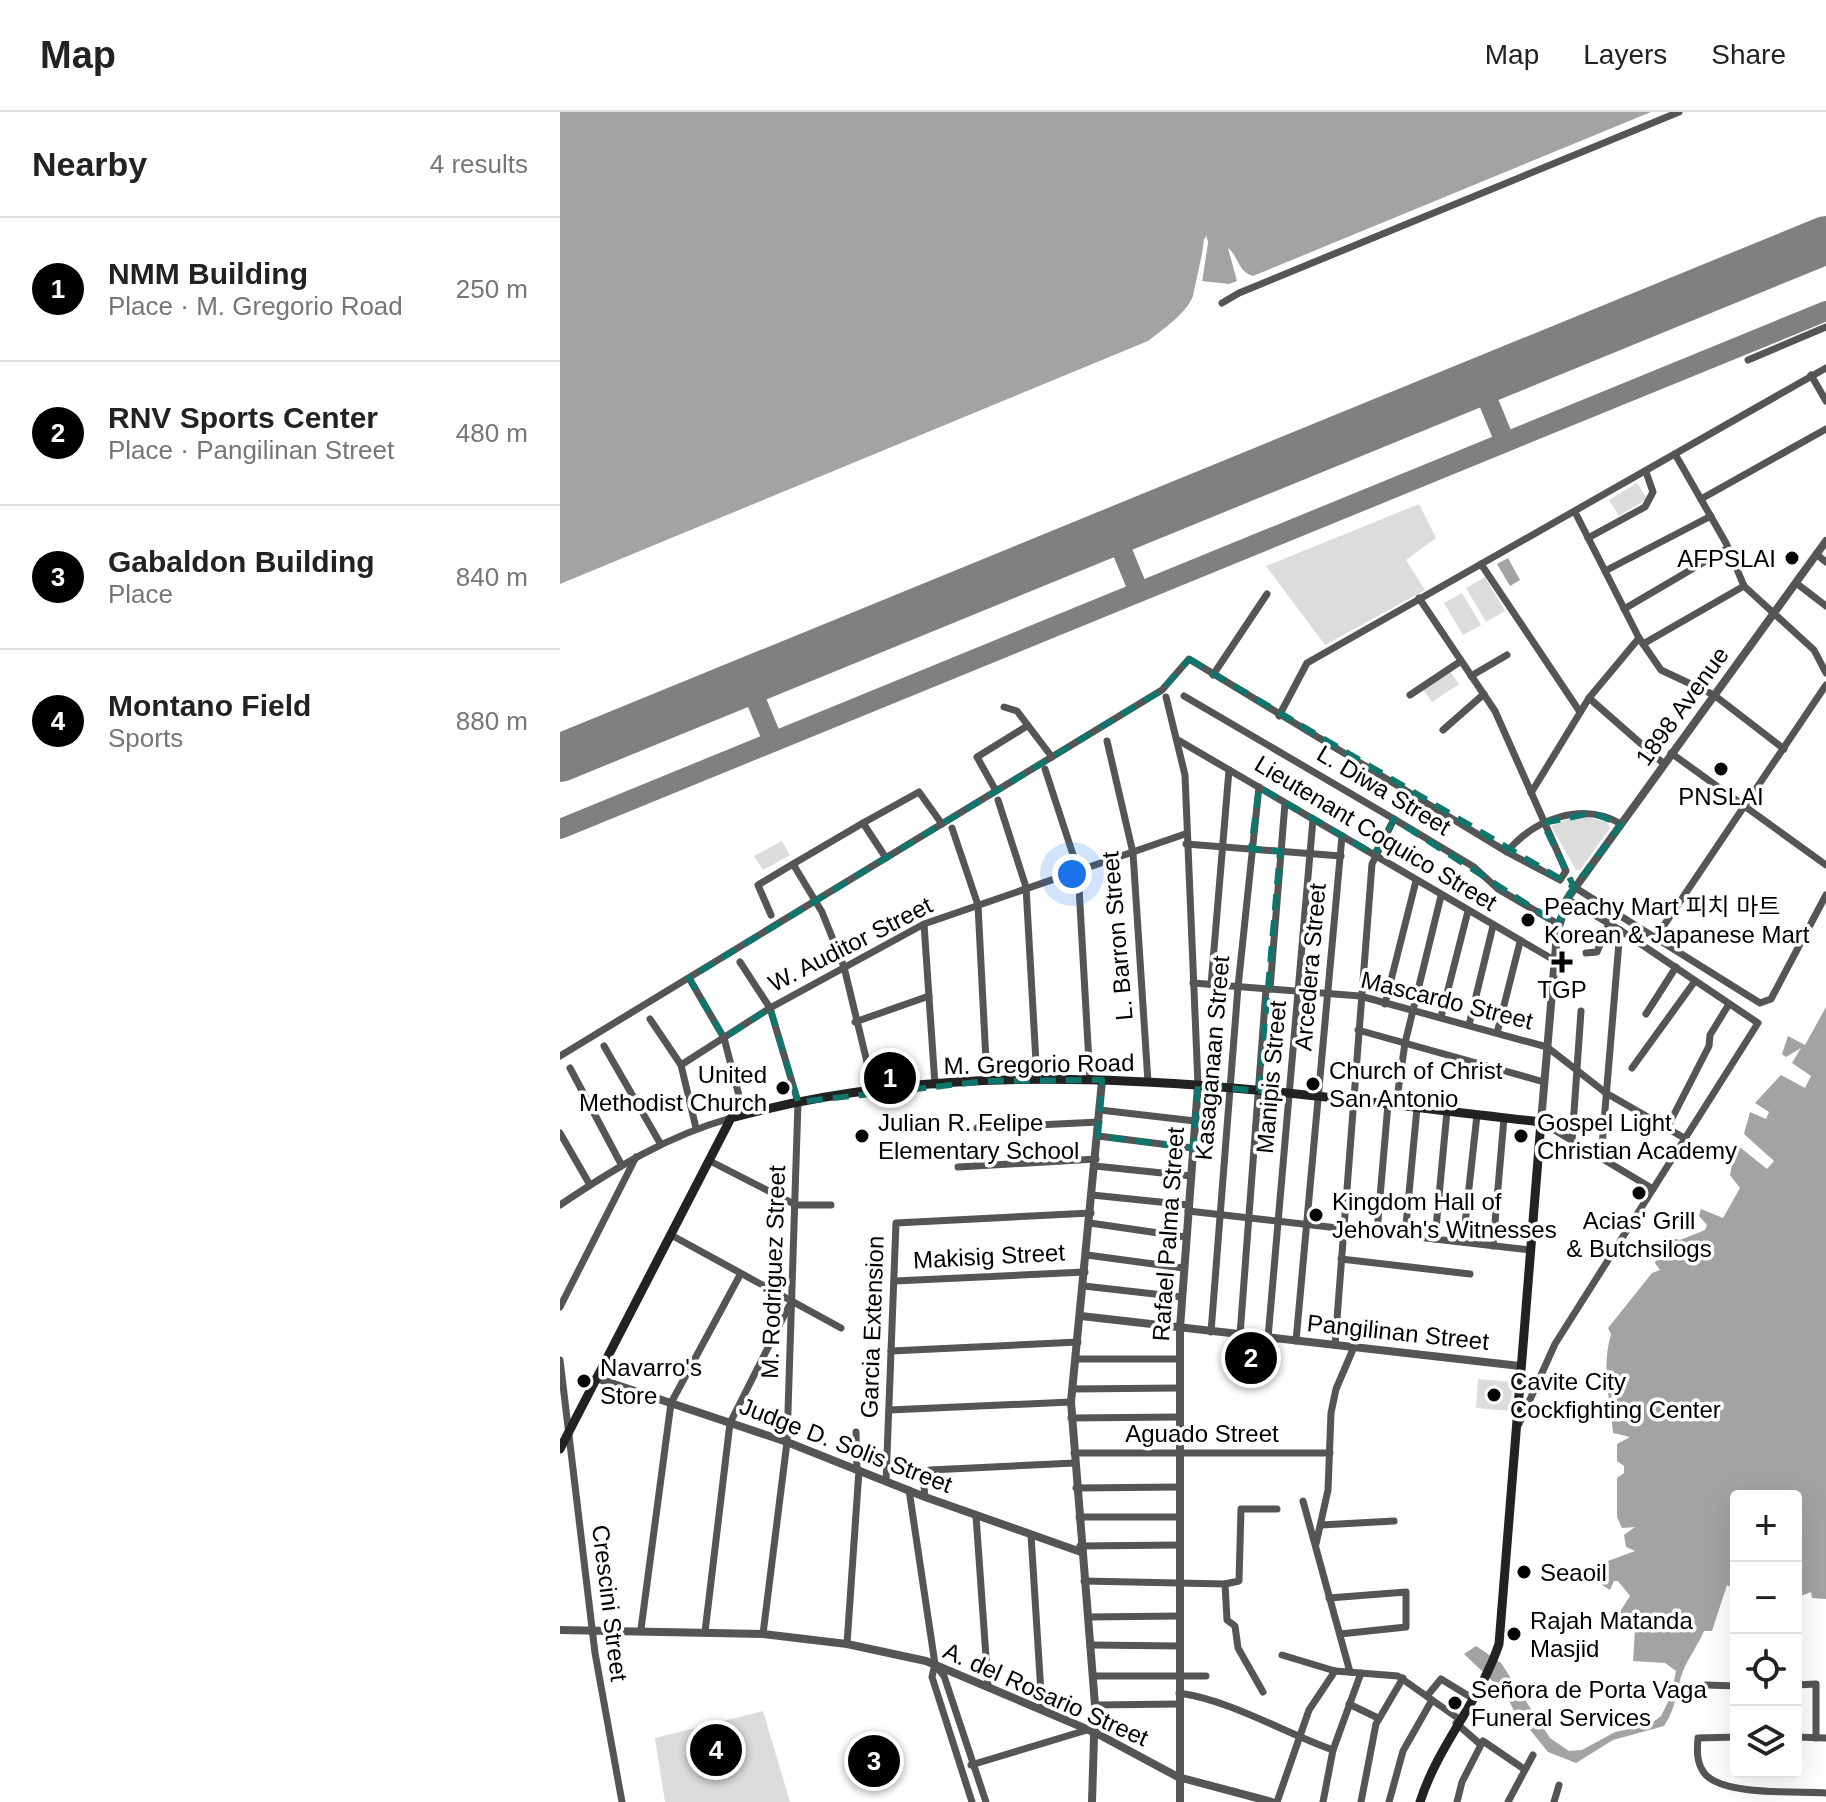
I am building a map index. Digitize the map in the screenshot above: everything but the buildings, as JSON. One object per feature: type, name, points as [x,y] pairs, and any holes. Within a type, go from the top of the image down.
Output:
[{"type":"main road","name":"M. Gregorio Road","points":[[731,1118],[798,1102],[874,1091],[987,1081],[1090,1080],[1198,1085],[1541,1122]]},
{"type":"main road","points":[[560,1449],[731,1118]]},
{"type":"main road","points":[[1420,1802],[1458,1721],[1483,1682],[1496,1655],[1501,1634],[1541,1122]]},
{"type":"street","points":[[1222,303],[1253,287],[1679,112]]},
{"type":"street","points":[[1748,360],[1826,327]]},
{"type":"street","points":[[1279,716],[1307,663],[1826,368]]},
{"type":"street","points":[[1811,375],[1826,401]]},
{"type":"street","points":[[1701,499],[1826,429]]},
{"type":"street","points":[[1675,454],[1728,548],[1744,586],[1814,650],[1826,673]]},
{"type":"street","points":[[1588,538],[1645,507],[1653,492],[1646,472]]},
{"type":"street","points":[[1575,512],[1641,641],[1661,670],[1714,695],[1784,749]]},
{"type":"street","points":[[1605,571],[1711,516]]},
{"type":"street","name":"1898 Avenue","points":[[1541,1122],[1558,924],[1570,893],[1826,541]]},
{"type":"street","points":[[1624,609],[1728,548]]},
{"type":"street","points":[[1816,554],[1826,562]]},
{"type":"street","points":[[1481,564],[1580,712]]},
{"type":"street","points":[[1796,583],[1826,606]]},
{"type":"street","points":[[1531,793],[1589,698],[1641,641],[1744,586]]},
{"type":"street","points":[[1213,675],[1267,594]]},
{"type":"street","points":[[560,1056],[942,824],[997,795],[1052,757],[1162,690],[1189,659],[1507,852],[1560,880],[1566,871],[1484,694],[1419,598]]},
{"type":"street","points":[[1471,676],[1507,655]]},
{"type":"street","points":[[1410,695],[1461,661]]},
{"type":"street","points":[[1654,940],[1826,685]]},
{"type":"street","points":[[1443,730],[1484,694]]},
{"type":"street","name":"L. Diwa Street","points":[[1184,696],[1474,867],[1504,892],[1558,924]]},
{"type":"street","name":"Rafael Palma Street","points":[[1166,697],[1185,775],[1185,834],[1198,1085],[1179,1359],[1180,1802]]},
{"type":"street","points":[[1589,698],[1664,764]]},
{"type":"street","points":[[1004,707],[1014,709],[1052,757]]},
{"type":"street","points":[[1027,726],[977,757],[997,795],[1026,887],[1037,1080]]},
{"type":"street","name":"Lieutenant Coquico Street","points":[[1178,740],[1554,960]]},
{"type":"street","name":"L. Barron Street","points":[[1107,741],[1133,853],[1148,1082]]},
{"type":"street","points":[[1671,753],[1826,865]]},
{"type":"street","points":[[1045,769],[1078,870],[1090,1080]]},
{"type":"street","points":[[1211,985],[1229,770]]},
{"type":"street","name":"Kasaganaan Street","points":[[1211,1332],[1238,987],[1259,787]]},
{"type":"street","points":[[771,915],[758,885],[919,792],[942,824]]},
{"type":"street","points":[[1240,1335],[1285,803]]},
{"type":"street","points":[[1507,852],[1518,839],[1543,823],[1576,813],[1592,813],[1621,824]]},
{"type":"street","name":"Manipis Street","points":[[1268,1338],[1313,819]]},
{"type":"street","points":[[1335,1345],[1360,996],[1374,854],[1394,819]]},
{"type":"street","points":[[863,823],[886,858]]},
{"type":"street","points":[[952,828],[978,905],[987,1081]]},
{"type":"street","name":"W. Auditor Street","points":[[681,1065],[770,1008],[924,924],[1185,834]]},
{"type":"street","name":"Arcedera Street","points":[[1296,1341],[1342,836]]},
{"type":"street","points":[[1186,844],[1341,856]]},
{"type":"street","points":[[793,864],[844,967],[874,1091]]},
{"type":"street","points":[[1385,1004],[1416,881]]},
{"type":"street","points":[[1570,893],[1760,1003],[1767,1003],[1825,900]]},
{"type":"street","points":[[1515,1433],[1555,1344],[1758,1025],[1757,1021],[1609,923],[1570,893]]},
{"type":"street","points":[[1377,1232],[1392,1105],[1441,896]]},
{"type":"street","points":[[1441,1017],[1468,911]]},
{"type":"street","points":[[1586,953],[1597,952],[1609,923]]},
{"type":"street","points":[[924,924],[935,1085]]},
{"type":"street","points":[[1469,1025],[1493,926]]},
{"type":"street","points":[[1601,1158],[1620,930]]},
{"type":"street","points":[[1497,1033],[1520,942]]},
{"type":"street","name":"M. Rodriguez Street","points":[[740,962],[770,1008],[798,1102],[787,1442],[763,1634]]},
{"type":"street","points":[[1646,1014],[1676,967]]},
{"type":"street","points":[[689,978],[724,1038],[744,1115]]},
{"type":"street","points":[[1632,1068],[1695,981]]},
{"type":"street","name":"Mascardo Street","points":[[1193,983],[1360,996],[1547,1047]]},
{"type":"street","points":[[855,1022],[929,996]]},
{"type":"street","points":[[1666,1130],[1709,1046],[1710,1035],[1729,1004]]},
{"type":"street","points":[[1572,1141],[1581,1011]]},
{"type":"street","points":[[650,1019],[681,1065],[696,1128]]},
{"type":"street","points":[[1358,1030],[1544,1082]]},
{"type":"street","points":[[604,1046],[660,1143]]},
{"type":"street","points":[[1547,1047],[1606,1093],[1686,1139]]},
{"type":"street","points":[[570,1068],[621,1164]]},
{"type":"street","points":[[1092,1802],[1095,1705],[1071,1402],[1102,1081]]},
{"type":"street","points":[[1405,1236],[1417,1108]]},
{"type":"street","points":[[1100,1110],[1195,1121]]},
{"type":"street","points":[[1435,1239],[1447,1111]]},
{"type":"street","points":[[1463,1242],[1477,1115]]},
{"type":"street","name":"M. Gregorio Road","points":[[560,1205],[621,1164],[660,1143],[731,1118]]},
{"type":"street","points":[[1493,1246],[1504,1118]]},
{"type":"street","points":[[977,1128],[1099,1122]]},
{"type":"street","points":[[1541,1122],[1653,1189]]},
{"type":"street","points":[[560,1133],[590,1185]]},
{"type":"street","points":[[1098,1136],[1193,1148]]},
{"type":"street","points":[[560,1307],[637,1155]]},
{"type":"street","points":[[710,1161],[796,1205],[831,1205]]},
{"type":"street","points":[[958,1167],[1095,1163],[1191,1176]]},
{"type":"street","points":[[1092,1195],[1248,1218],[1530,1250]]},
{"type":"street","points":[[1090,1218],[1186,1237]]},
{"type":"street","name":"Garcia Extension","points":[[886,1481],[896,1223],[1090,1218]]},
{"type":"street","points":[[671,1235],[841,1328]]},
{"type":"street","points":[[1087,1255],[1183,1268]]},
{"type":"street","points":[[1341,1259],[1470,1274]]},
{"type":"street","name":"Makisig Street","points":[[895,1281],[1085,1272]]},
{"type":"street","points":[[641,1629],[653,1519],[671,1403],[740,1275]]},
{"type":"street","points":[[1084,1286],[1181,1297]]},
{"type":"street","points":[[705,1632],[730,1423],[792,1301]]},
{"type":"street","name":"Pangilinan Street","points":[[1081,1316],[1520,1366]]},
{"type":"street","points":[[891,1351],[1078,1342]]},
{"type":"street","points":[[1316,1544],[1328,1490],[1336,1389],[1354,1347]]},
{"type":"street","points":[[1076,1359],[1179,1359]]},
{"type":"street","name":"Crescini Street","points":[[560,1360],[592,1629],[622,1802]]},
{"type":"street","name":"Judge D. Solis Street","points":[[596,1378],[787,1442],[976,1516],[1081,1549]]},
{"type":"street","points":[[1072,1389],[1179,1388]]},
{"type":"street","points":[[889,1410],[1071,1402]]},
{"type":"street","points":[[1071,1418],[1179,1417]]},
{"type":"street","points":[[847,1644],[858,1470],[856,1432]]},
{"type":"street","name":"Aguado Street","points":[[1074,1453],[1330,1453]]},
{"type":"street","points":[[925,1497],[923,1477],[930,1470],[1075,1463]]},
{"type":"street","points":[[1076,1488],[1179,1487]]},
{"type":"street","points":[[909,1490],[935,1664],[932,1677],[972,1802]]},
{"type":"street","points":[[1303,1501],[1350,1672]]},
{"type":"street","points":[[1084,1581],[1225,1584],[1239,1581],[1241,1509],[1277,1509]]},
{"type":"street","points":[[976,1516],[988,1685]]},
{"type":"street","points":[[1079,1517],[1179,1517]]},
{"type":"street","points":[[1321,1525],[1394,1521]]},
{"type":"street","points":[[1031,1535],[1042,1709]]},
{"type":"street","points":[[1081,1549],[1179,1545]]},
{"type":"street","points":[[1225,1584],[1227,1620],[1235,1626],[1238,1648],[1263,1692]]},
{"type":"street","points":[[1329,1598],[1406,1592],[1406,1627],[1340,1634]]},
{"type":"street","points":[[1088,1617],[1180,1616]]},
{"type":"street","name":"A. del Rosario Street","points":[[560,1630],[641,1629],[763,1634],[847,1644],[935,1664],[1092,1732],[1178,1777],[1274,1802]]},
{"type":"street","points":[[1090,1645],[1180,1646]]},
{"type":"street","points":[[1282,1655],[1335,1671],[1403,1678],[1458,1721],[1480,1744]]},
{"type":"street","points":[[935,1664],[944,1676],[986,1802]]},
{"type":"street","points":[[1274,1802],[1309,1710],[1335,1671]]},
{"type":"street","points":[[1323,1802],[1333,1750],[1361,1673]]},
{"type":"street","points":[[1093,1676],[1206,1676]]},
{"type":"street","points":[[1361,1802],[1378,1718],[1403,1678]]},
{"type":"street","points":[[1389,1802],[1403,1751],[1441,1679],[1472,1698]]},
{"type":"street","points":[[1802,1685],[1816,1684],[1816,1738]]},
{"type":"street","points":[[1706,1685],[1730,1686]]},
{"type":"street","points":[[1179,1693],[1212,1699],[1333,1750]]},
{"type":"street","points":[[1095,1705],[1179,1704]]},
{"type":"street","points":[[1349,1704],[1378,1718]]},
{"type":"street","points":[[961,1768],[1092,1732]]},
{"type":"street","points":[[1730,1737],[1698,1738],[1697,1757],[1705,1774],[1731,1788],[1826,1793]]},
{"type":"street","points":[[1802,1737],[1826,1738]]},
{"type":"street","points":[[1457,1802],[1462,1782],[1480,1744],[1485,1740],[1524,1769]]},
{"type":"street","points":[[1508,1802],[1533,1755]]},
{"type":"street","points":[[1554,1802],[1559,1785]]},
{"type":"highlighted area","points":[[1189,659],[1574,887],[1543,823],[1592,813],[1621,824],[1569,894],[1558,924],[1394,819],[1374,854],[1259,787],[1251,849],[1280,851],[1259,1091],[1198,1085],[1193,1148],[1098,1136],[1102,1080],[987,1081],[798,1102],[770,1008],[724,1038],[689,978],[1162,690]]},
{"type":"shaded area","points":[[560,112],[1651,112],[1253,276],[1241,268],[1228,248],[1237,281],[1229,284],[1202,281],[1208,242],[1204,238],[1192,298],[1177,318],[1148,341],[560,584]]},
{"type":"shaded area","points":[[1637,483],[1647,499],[1619,516],[1609,500]]},
{"type":"shaded area","points":[[1419,504],[1436,538],[1406,560],[1425,590],[1325,645],[1266,566]]},
{"type":"shaded area","points":[[1508,558],[1520,580],[1510,586],[1497,564]]},
{"type":"shaded area","points":[[1485,577],[1505,611],[1486,622],[1466,588]]},
{"type":"shaded area","points":[[1462,593],[1481,625],[1463,635],[1444,603]]},
{"type":"shaded area","points":[[1450,671],[1459,684],[1432,702],[1423,689]]},
{"type":"shaded area","points":[[1587,817],[1607,822],[1610,828],[1580,870],[1576,870],[1551,826],[1571,818]]},
{"type":"shaded area","points":[[782,841],[790,855],[763,870],[754,856]]},
{"type":"shaded area","points":[[1826,1007],[1826,1599],[1812,1598],[1811,1592],[1802,1596],[1802,1490],[1730,1490],[1730,1587],[1727,1585],[1712,1631],[1704,1631],[1683,1671],[1668,1720],[1664,1726],[1613,1740],[1576,1763],[1548,1752],[1513,1709],[1506,1694],[1464,1654],[1476,1646],[1501,1663],[1550,1738],[1569,1751],[1582,1750],[1615,1732],[1649,1725],[1661,1716],[1671,1696],[1676,1671],[1665,1663],[1633,1661],[1635,1630],[1619,1613],[1630,1596],[1618,1581],[1614,1581],[1610,1590],[1602,1585],[1608,1561],[1635,1551],[1626,1547],[1624,1535],[1635,1527],[1622,1528],[1617,1517],[1617,1478],[1624,1473],[1624,1466],[1617,1461],[1617,1444],[1630,1437],[1613,1433],[1606,1371],[1611,1334],[1608,1328],[1652,1273],[1660,1270],[1655,1263],[1664,1236],[1680,1240],[1705,1230],[1707,1225],[1699,1216],[1701,1209],[1723,1218],[1740,1188],[1730,1175],[1735,1148],[1741,1148],[1767,1169],[1774,1161],[1744,1134],[1750,1112],[1766,1119],[1769,1112],[1755,1103],[1781,1075],[1805,1088],[1811,1076],[1792,1063],[1801,1048],[1786,1057],[1782,1054],[1788,1036],[1805,1045]]},
{"type":"shaded area","name":"Cavite City Cockfighting Center","points":[[1478,1379],[1513,1382],[1510,1411],[1476,1408]]},
{"type":"shaded area","points":[[763,1711],[790,1802],[665,1802],[655,1738]]},
{"type":"pier","points":[[1206,235],[1208,242],[1201,288],[1197,302],[1191,305]]},
{"type":"taxiway","points":[[560,829],[1826,311]]},
{"type":"taxiway","points":[[1480,381],[1505,442]]},
{"type":"taxiway","points":[[1114,531],[1139,592]]},
{"type":"taxiway","points":[[748,681],[773,741]]},
{"type":"runway","points":[[560,758],[1826,240]]},
{"type":"place","name":"AFPSLAI","points":[[1792,558]]},
{"type":"place","name":"PNSLAI","points":[[1721,769]]},
{"type":"place","name":"Peachy Mart 피치 마트 Korean & Japanese Mart","points":[[1528,920]]},
{"type":"place","name":"TGP","points":[[1562,962]]},
{"type":"place","name":"NMM Building","points":[[890,1078]]},
{"type":"place","name":"Church of Christ San Antonio","points":[[1313,1084]]},
{"type":"place","name":"United Methodist Church","points":[[783,1088]]},
{"type":"place","name":"Julian R. Felipe Elementary School","points":[[862,1136]]},
{"type":"place","name":"Gospel Light Christian Academy","points":[[1521,1136]]},
{"type":"place","name":"Acias' Grill & Butchsilogs","points":[[1639,1193]]},
{"type":"place","name":"Kingdom Hall of Jehovah's Witnesses","points":[[1316,1215]]},
{"type":"place","name":"RNV Sports Center","points":[[1251,1358]]},
{"type":"place","name":"Navarro's Store","points":[[584,1381]]},
{"type":"place","name":"Cavite City Cockfighting Center","points":[[1494,1395]]},
{"type":"place","name":"Seaoil","points":[[1524,1572]]},
{"type":"place","name":"Rajah Matanda Masjid","points":[[1514,1634]]},
{"type":"place","name":"Señora de Porta Vaga Funeral Services","points":[[1455,1703]]},
{"type":"place","name":"Montano Field","points":[[716,1750]]},
{"type":"place","name":"Gabaldon Building","points":[[874,1761]]}]
